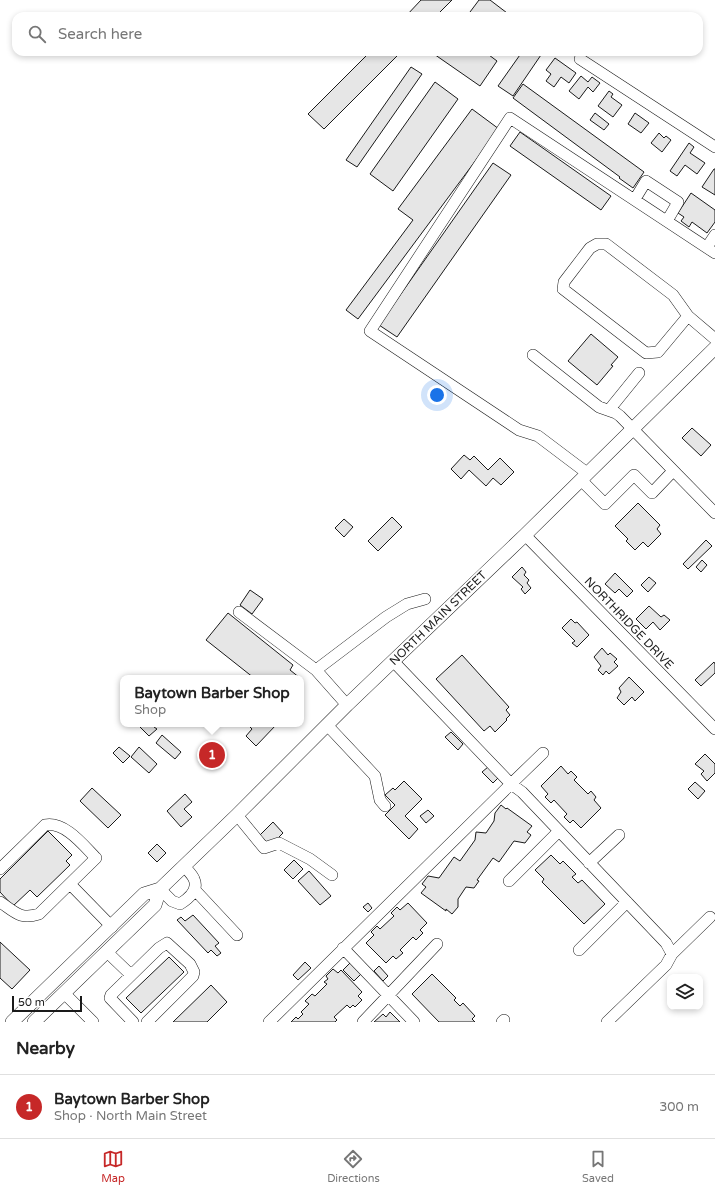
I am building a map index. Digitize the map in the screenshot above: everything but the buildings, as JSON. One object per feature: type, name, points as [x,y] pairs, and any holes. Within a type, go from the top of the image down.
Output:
[{"type":"main road","name":"NORTH MAIN STREET","points":[[12,1022],[112,927],[144,894],[160,889],[184,866],[347,705],[524,535],[715,348]]},
{"type":"main road","name":"NORTH MAIN STREET","points":[[34,1022],[155,905],[160,889]]},
{"type":"street","points":[[580,59],[715,147]]},
{"type":"street","points":[[674,471],[652,493],[634,475],[605,504],[584,476],[538,436],[519,430],[370,331],[510,118],[711,250],[715,235]]},
{"type":"street","points":[[635,199],[646,181],[678,202],[667,221]]},
{"type":"street","points":[[688,316],[658,352],[646,353],[563,289],[564,282],[590,248],[597,244],[606,244],[673,295],[688,316],[715,339]]},
{"type":"street","points":[[533,355],[599,407],[616,413],[715,513]]},
{"type":"street","points":[[609,410],[639,373]]},
{"type":"street","name":"NORTHRIDGE DRIVE","points":[[524,535],[715,729]]},
{"type":"street","points":[[316,670],[386,617],[407,604],[425,599]]},
{"type":"street","points":[[239,612],[316,670],[347,705]]},
{"type":"street","points":[[393,661],[511,784],[522,792],[589,862],[666,943],[672,954]]},
{"type":"street","points":[[327,725],[375,776],[380,800],[385,806]]},
{"type":"street","points":[[268,1022],[543,753]]},
{"type":"street","points":[[237,815],[264,848],[279,843],[310,859],[332,875]]},
{"type":"street","points":[[0,869],[45,825],[51,823],[61,826],[76,838],[96,858],[39,914],[22,916],[0,902]]},
{"type":"street","points":[[509,881],[559,831]]},
{"type":"street","points":[[589,862],[619,835]]},
{"type":"street","points":[[184,866],[194,879],[195,890],[237,934]]},
{"type":"street","points":[[70,884],[112,927]]},
{"type":"street","points":[[160,889],[172,901],[180,904],[187,900],[195,890]]},
{"type":"street","points":[[579,950],[627,902]]},
{"type":"street","points":[[607,1022],[666,965],[672,954],[710,917]]},
{"type":"street","points":[[134,1022],[110,998],[111,995],[159,948],[168,943],[190,964],[194,972],[193,976],[147,1022]]},
{"type":"street","points":[[363,1022],[437,944]]},
{"type":"street","points":[[343,948],[414,1022]]},
{"type":"street","points":[[107,952],[131,975]]},
{"type":"street","points":[[64,993],[93,1022]]},
{"type":"place","name":"Baytown Barber Shop","points":[[212,755]]}]
